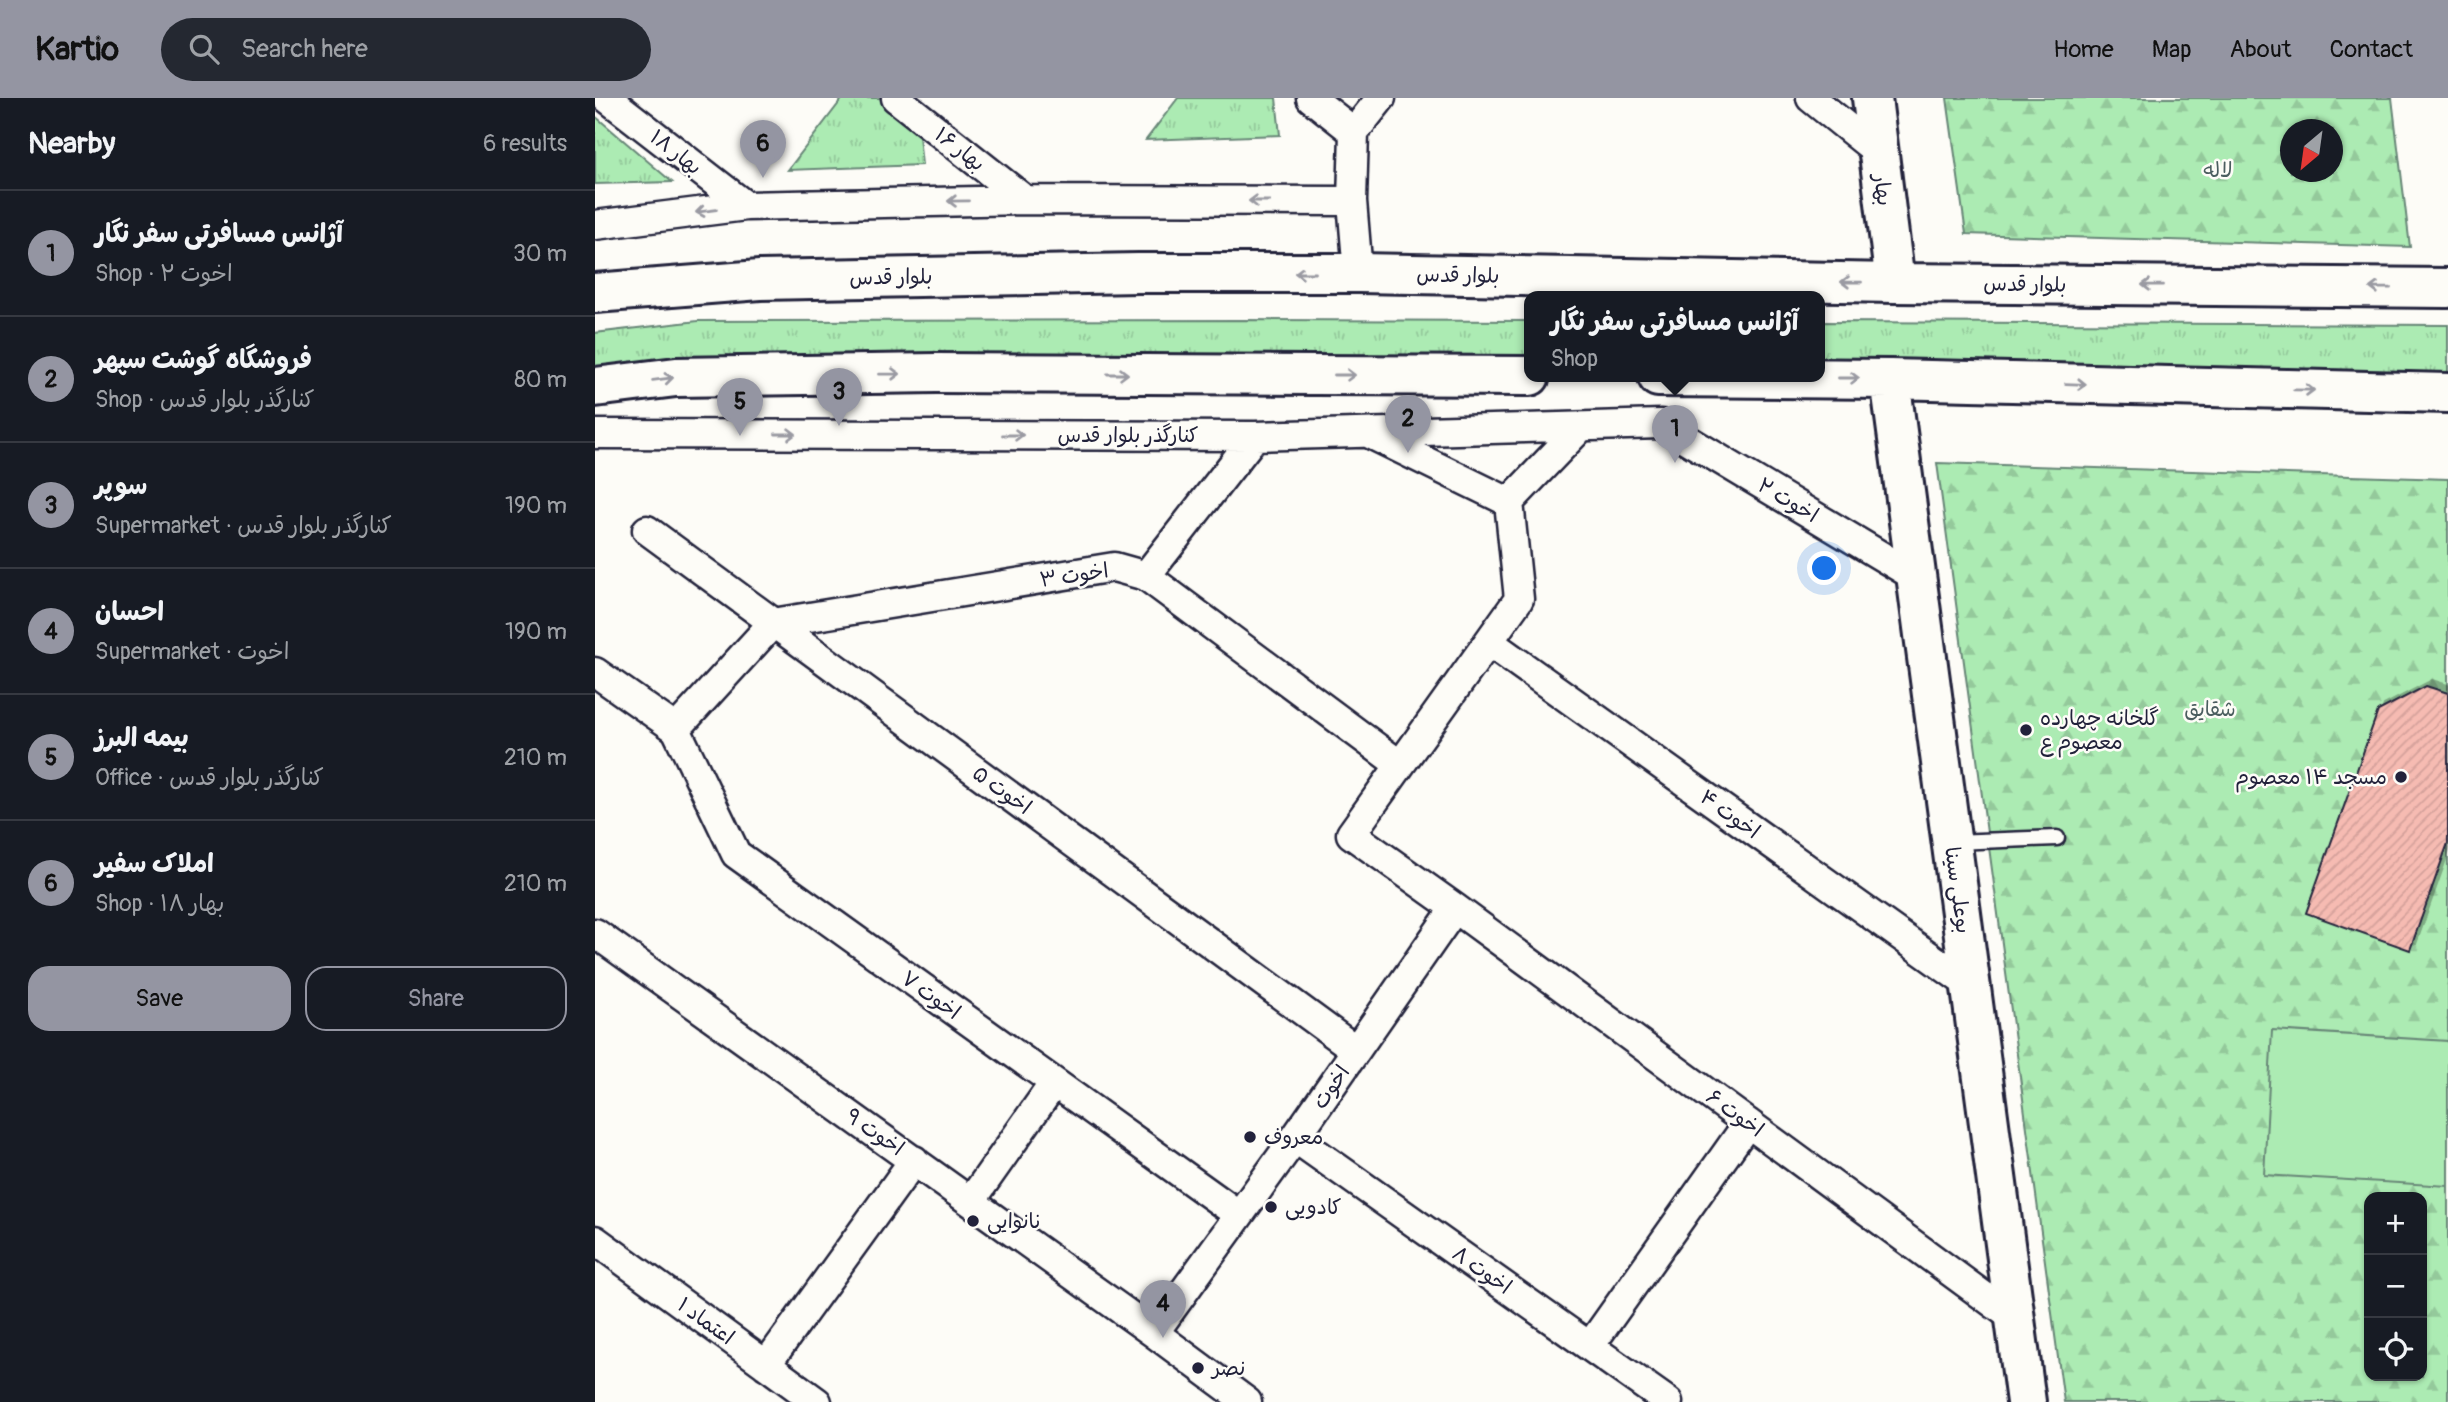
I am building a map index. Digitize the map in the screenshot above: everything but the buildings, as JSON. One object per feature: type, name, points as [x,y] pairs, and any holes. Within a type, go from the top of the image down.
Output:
[{"type":"main road","name":"بهار","points":[[1872,98],[1895,283]]},
{"type":"main road","name":"بلوار قدس","points":[[595,293],[785,279],[1138,273],[2448,288]]},
{"type":"main road","points":[[595,387],[676,377],[936,373],[1524,376]]},
{"type":"main road","points":[[1825,378],[2448,393]]},
{"type":"main road","name":"بوعلی سینا","points":[[1890,379],[2026,1402]]},
{"type":"street","name":"بهار ۱۸","points":[[607,98],[746,206]]},
{"type":"street","name":"بهار ۱۶","points":[[896,98],[1025,200]]},
{"type":"street","points":[[1311,98],[1354,132]]},
{"type":"street","points":[[1358,274],[1352,201],[1354,132],[1381,98]]},
{"type":"street","points":[[1811,98],[1878,152]]},
{"type":"street","points":[[595,225],[746,206],[1025,200],[1352,201]]},
{"type":"street","name":"اخوت ۲","points":[[1661,424],[1916,577]]},
{"type":"street","name":"کنارگذر بلوار قدس","points":[[595,434],[1255,436],[1661,424]]},
{"type":"street","points":[[1400,765],[1519,599],[1509,502],[1580,428]]},
{"type":"street","points":[[1366,432],[1509,502]]},
{"type":"street","points":[[1146,576],[1255,436]]},
{"type":"street","name":"اخوت ۵","points":[[647,530],[1356,1050]]},
{"type":"street","name":"اخوت ۳","points":[[773,622],[1114,567],[1146,576],[1400,765]]},
{"type":"street","points":[[595,672],[676,729],[773,622]]},
{"type":"street","name":"اخوت ۴","points":[[1489,642],[1971,986]]},
{"type":"street","name":"اخوت ۷","points":[[676,729],[736,854],[1239,1215]]},
{"type":"street","name":"اخوت ۶","points":[[1400,765],[1351,834],[2015,1319]]},
{"type":"street","name":"اخوت","points":[[1154,1333],[1295,1138],[1455,908]]},
{"type":"street","name":"اخوت ۹","points":[[595,933],[1154,1333],[1218,1394],[1247,1402]]},
{"type":"street","points":[[971,1201],[1053,1083]]},
{"type":"street","points":[[1590,1346],[1748,1123]]},
{"type":"street","name":"اخوت ۸","points":[[1295,1138],[1668,1402]]},
{"type":"street","points":[[766,1365],[914,1160]]},
{"type":"street","name":"اعتماد ۱","points":[[595,1240],[817,1402]]},
{"type":"lane","points":[[1952,842],[2057,838]]},
{"type":"green space","points":[[843,98],[883,98],[918,126],[922,165],[788,170]]},
{"type":"green space","points":[[1178,98],[1276,98],[1280,135],[1146,140]]},
{"type":"green space","name":"لاله","points":[[1947,98],[2392,98],[2410,247],[1966,234]]},
{"type":"green space","points":[[595,116],[672,182],[595,184]]},
{"type":"green space","points":[[698,321],[1524,321],[1524,367],[595,370],[595,333]]},
{"type":"green space","points":[[1825,322],[2448,325],[2448,374],[1825,369]]},
{"type":"green space","name":"شقایق","points":[[1937,463],[2448,479],[2448,1402],[2064,1402]]},
{"type":"green space","points":[[2272,1030],[2448,1041],[2448,1186],[2264,1175]]},
{"type":"place","name":"املاک سفیر","points":[[763,178]]},
{"type":"place","name":"سوپر","points":[[839,426]]},
{"type":"place","name":"بیمه البرز","points":[[740,436]]},
{"type":"place","name":"فروشگاه گوشت سپهر","points":[[1408,453]]},
{"type":"place","name":"آژانس مسافرتی سفر نگار","points":[[1675,463]]},
{"type":"place","name":"گلخانه چهارده معصوم ع","points":[[2026,730]]},
{"type":"place","name":"مسجد ۱۴ معصوم","points":[[2401,777]]},
{"type":"place","name":"معروف","points":[[1250,1137]]},
{"type":"place","name":"کادویی","points":[[1271,1207]]},
{"type":"place","name":"نانوایی","points":[[973,1221]]},
{"type":"place","name":"احسان","points":[[1163,1338]]},
{"type":"place","name":"نصر","points":[[1198,1368]]}]
